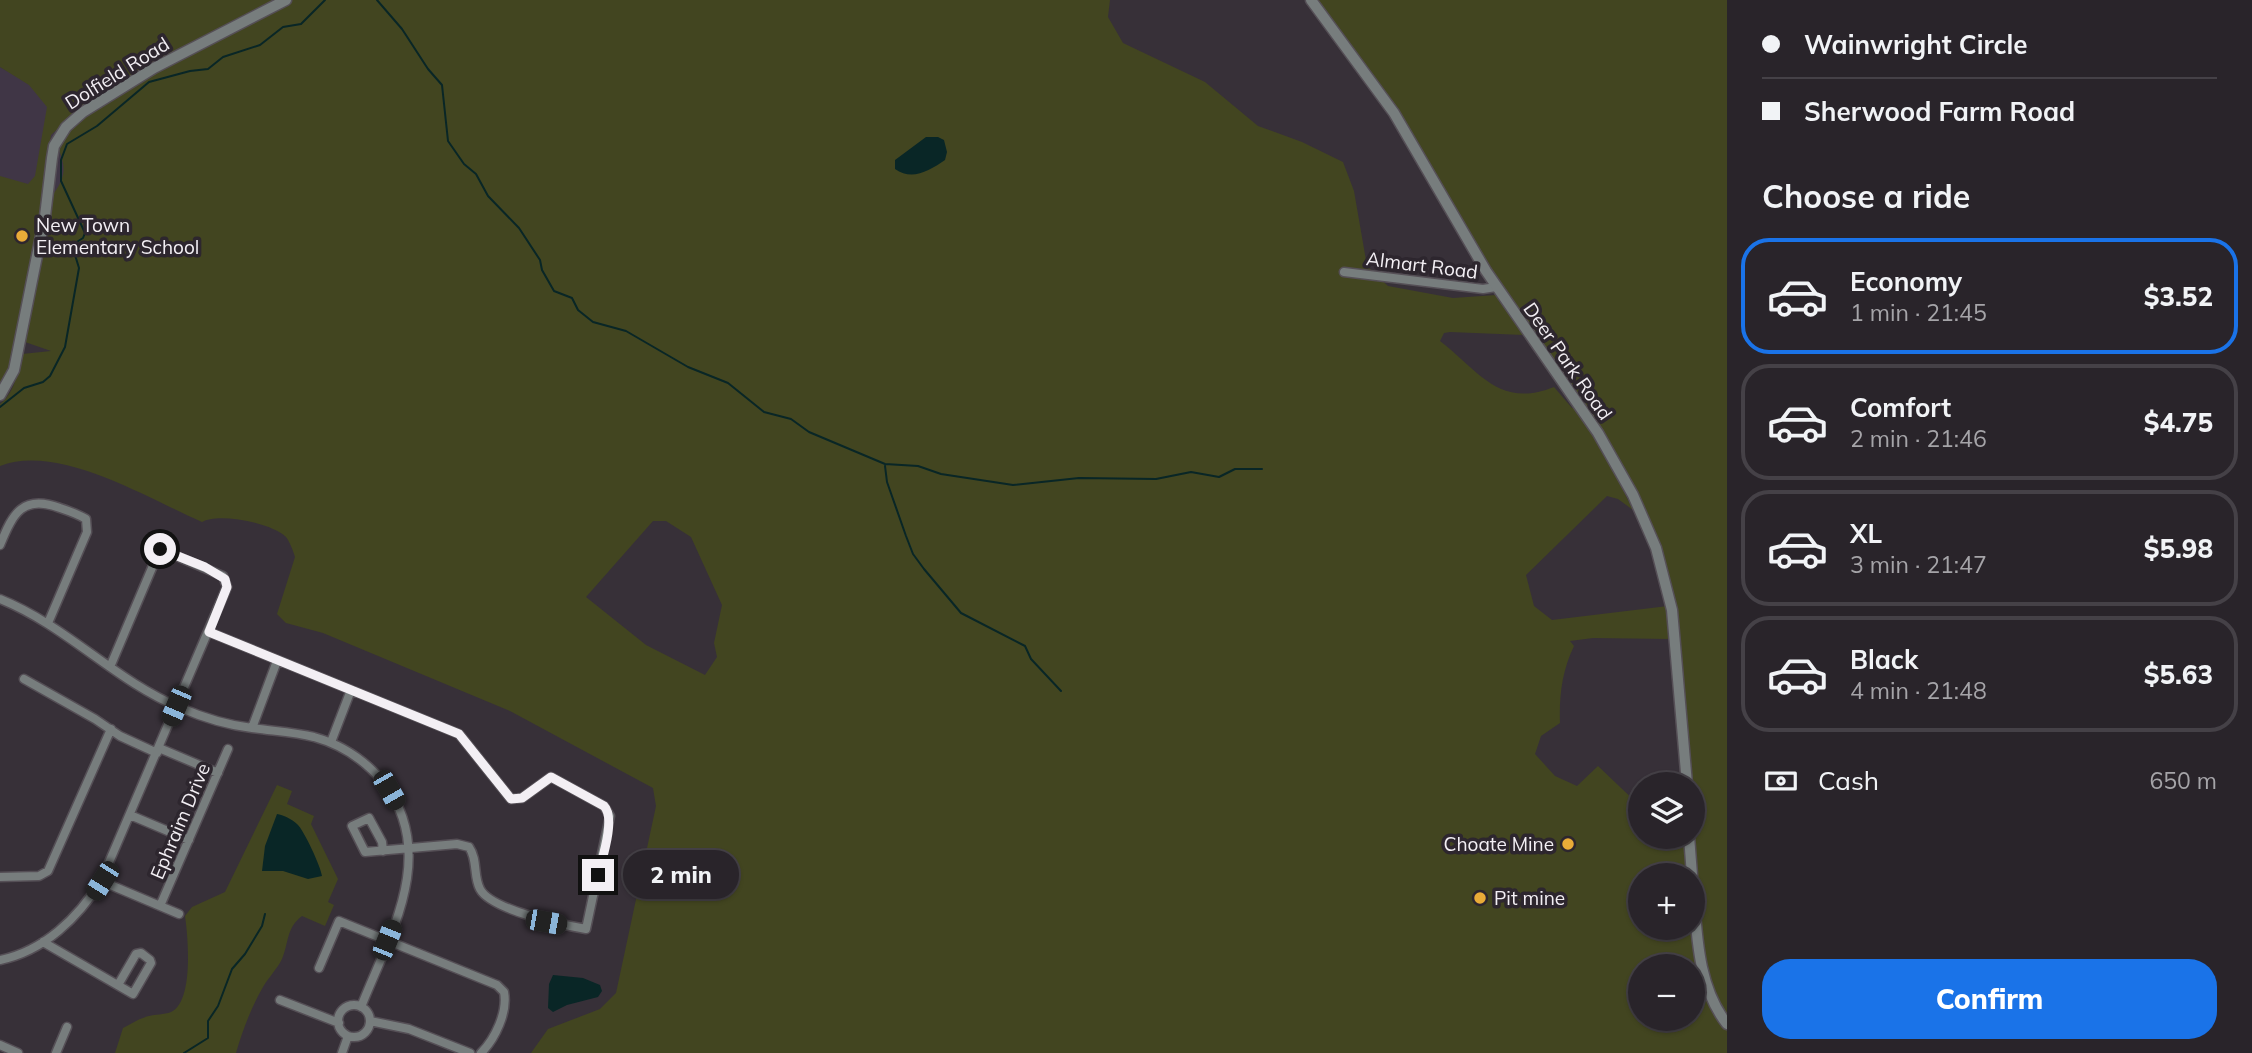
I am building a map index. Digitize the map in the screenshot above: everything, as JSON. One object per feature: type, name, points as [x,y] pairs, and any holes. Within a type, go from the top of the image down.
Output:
[{"type":"street","name":"Dolfield Road","points":[[0,395],[14,370],[45,216],[54,146],[65,127],[83,112],[165,62],[286,0]]},
{"type":"street","name":"Deer Park Road","points":[[1311,0],[1394,113],[1496,287],[1605,444],[1652,538],[1672,610],[1686,772]]},
{"type":"street","name":"Almart Road","points":[[1344,272],[1483,289],[1496,287]]},
{"type":"street","points":[[0,545],[15,513],[34,502],[46,502],[86,519],[88,532],[48,623]]},
{"type":"street","points":[[0,960],[25,952],[43,942],[72,920],[102,881],[209,632],[227,587],[225,579],[205,567],[160,549],[110,667]]},
{"type":"street","points":[[0,599],[48,623],[155,696],[202,717],[331,742],[363,762],[389,790],[405,823],[410,849],[406,891],[361,1007]]},
{"type":"street","points":[[209,632],[462,735],[511,799],[522,798],[551,777],[604,806],[610,816],[586,929],[546,922],[485,897],[478,886],[474,858],[469,848],[457,844],[365,852],[352,826],[369,818],[382,842],[383,850]]},
{"type":"street","points":[[252,728],[277,661]]},
{"type":"street","points":[[24,679],[131,742],[218,773]]},
{"type":"street","points":[[331,742],[351,690]]},
{"type":"street","points":[[0,877],[39,876],[48,871],[111,729]]},
{"type":"street","name":"Ephraim Drive","points":[[160,906],[228,749]]},
{"type":"street","points":[[130,815],[189,840]]},
{"type":"street","points":[[102,881],[179,914]]},
{"type":"street","points":[[319,968],[340,921],[502,988],[506,996],[502,1016],[491,1040],[481,1053]]},
{"type":"street","points":[[1700,940],[1704,977],[1714,1006],[1727,1024]]},
{"type":"street","points":[[43,942],[133,994],[151,963],[150,960],[141,953],[136,954],[118,985]]},
{"type":"street","points":[[280,1000],[339,1023]]},
{"type":"street","points":[[361,1007],[368,1013],[370,1021],[363,1034],[348,1036],[339,1023],[345,1008],[361,1007]]},
{"type":"street","points":[[370,1021],[410,1028],[470,1053]]},
{"type":"street","points":[[56,1053],[67,1027]]},
{"type":"street","points":[[342,1053],[348,1036]]},
{"type":"street","points":[[0,1045],[18,1053]]},
{"type":"shaded area","name":"New Town Elementary School","points":[[0,67],[107,129],[62,200],[25,272],[12,352],[0,385]]},
{"type":"shaded area","points":[[926,137],[944,140],[947,152],[945,160],[920,173],[901,173],[895,169],[895,160]]},
{"type":"shaded area","points":[[277,814],[295,822],[300,828],[312,849],[322,876],[308,879],[283,871],[262,871],[265,846]]},
{"type":"shaded area","points":[[553,975],[583,978],[600,985],[602,991],[598,997],[567,1005],[553,1012],[548,1008],[549,984]]},
{"type":"green space","points":[[0,0],[1110,0],[1108,17],[1123,43],[1205,82],[1258,126],[1302,142],[1343,162],[1354,191],[1367,266],[1388,286],[1453,298],[1496,295],[1500,303],[1510,304],[1422,154],[1315,0],[1727,0],[1727,1053],[531,1053],[548,1029],[600,1009],[616,993],[656,806],[653,788],[510,711],[323,633],[286,623],[277,614],[295,557],[286,537],[269,527],[245,520],[220,518],[202,522],[102,476],[75,467],[23,461],[0,466],[0,404],[12,388],[22,354],[51,351],[25,342],[54,193],[63,176],[58,148],[71,128],[86,117],[76,112],[51,135],[40,215],[11,363],[0,384],[0,176],[28,184],[35,176],[47,107],[29,85],[0,67]],"holes":[[[1444,333],[1524,335],[1576,408],[1572,408],[1554,387],[1535,393],[1518,393],[1491,384],[1440,341]],[[1622,482],[1656,555],[1668,606],[1552,620],[1534,606],[1526,575],[1607,496],[1618,499],[1633,510],[1620,484]],[[653,521],[666,521],[691,537],[722,605],[714,643],[717,657],[705,675],[646,645],[586,597]],[[1593,638],[1671,639],[1683,772],[1705,772],[1705,849],[1628,849],[1628,795],[1598,766],[1577,786],[1555,776],[1535,754],[1541,736],[1560,723],[1562,684],[1574,646],[1570,641]]]},
{"type":"green space","points":[[277,785],[292,791],[287,804],[314,816],[311,824],[338,879],[328,902],[334,905],[325,926],[302,916],[293,926],[282,959],[255,1003],[236,1053],[115,1053],[123,1028],[146,1017],[171,1012],[178,1006],[183,996],[188,968],[185,916],[192,907],[225,892]]},
{"type":"waterway","points":[[0,407],[24,388],[43,382],[50,376],[65,347],[79,268],[72,245],[83,238],[85,233],[61,181],[61,160],[67,144],[97,126],[149,82],[208,69],[223,57],[260,45],[283,27],[301,24],[325,0]]},
{"type":"waterway","points":[[377,0],[402,29],[442,85],[448,141],[464,164],[476,174],[488,196],[519,228],[540,260],[542,270],[554,291],[572,298],[578,310],[593,322],[626,331],[688,367],[728,383],[764,412],[791,419],[809,432],[885,464],[918,466],[941,474],[1013,485],[1079,478],[1156,479],[1191,472],[1219,477],[1235,469],[1262,469]]},
{"type":"waterway","points":[[885,466],[887,482],[906,536],[913,554],[924,569],[961,613],[1025,646],[1031,659],[1061,691]]},
{"type":"waterway","points":[[184,1053],[208,1038],[208,1021],[218,1006],[232,969],[262,926],[265,914]]},
{"type":"place","name":"New Town Elementary School","points":[[22,236]]},
{"type":"place","name":"Choate Mine","points":[[1568,844]]},
{"type":"place","name":"Pit mine","points":[[1480,898]]},
{"type":"route","points":[[160,549],[205,567],[225,579],[227,587],[209,632],[459,734],[511,799],[522,798],[551,777],[604,806],[608,810],[610,822],[598,875]]}]
